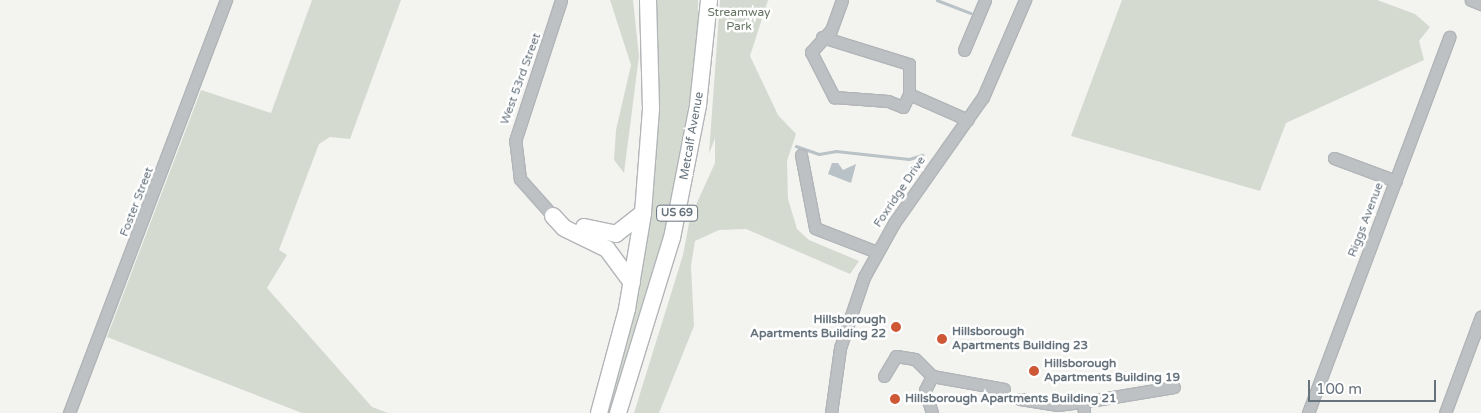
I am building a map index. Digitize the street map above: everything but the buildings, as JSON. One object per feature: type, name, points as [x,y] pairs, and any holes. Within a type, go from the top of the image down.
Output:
[{"type":"highway","name":"US 69","points":[[599,413],[632,283],[643,213],[651,108],[648,0]]},
{"type":"highway","name":"Metcalf Avenue","points":[[618,413],[655,302],[678,209],[698,105],[709,0]]},
{"type":"highway","points":[[553,216],[609,235],[625,231],[643,213]]},
{"type":"highway","points":[[553,216],[564,228],[607,249],[632,283]]},
{"type":"street","name":"Foster Street","points":[[69,413],[226,0]]},
{"type":"street","name":"West 53rd Street","points":[[553,216],[520,179],[515,141],[561,0]]},
{"type":"street","points":[[822,38],[909,64],[909,94],[903,107],[888,102],[837,100],[811,52],[822,38],[831,30],[842,0]]},
{"type":"street","points":[[964,50],[984,0]]},
{"type":"street","name":"Foxridge Drive","points":[[830,413],[847,322],[877,252],[968,120],[993,76],[1025,0]]},
{"type":"street","points":[[1471,0],[1481,4]]},
{"type":"street","name":"Riggs Avenue","points":[[1308,413],[1449,37]]},
{"type":"street","points":[[909,94],[968,120]]},
{"type":"street","points":[[801,155],[815,228],[877,252]]},
{"type":"street","points":[[1334,158],[1396,181]]},
{"type":"street","points":[[1445,413],[1481,316]]},
{"type":"street","points":[[884,376],[896,356],[915,359],[932,376],[1004,390]]},
{"type":"street","points":[[932,376],[925,390],[932,413]]},
{"type":"street","points":[[1020,399],[1083,407],[1174,387]]},
{"type":"green space","points":[[312,0],[401,0],[350,139],[330,137],[319,144],[279,250],[287,255],[267,288],[372,407],[388,413],[302,413],[107,337],[201,90],[271,113]]},
{"type":"green space","points":[[610,0],[633,0],[639,56],[624,173],[614,160],[616,130],[631,65]]},
{"type":"green space","points":[[654,0],[698,0],[698,52],[663,249],[612,413],[603,413],[633,304]]},
{"type":"green space","name":"Streamway Park","points":[[720,0],[768,0],[750,56],[778,115],[796,134],[787,161],[788,199],[797,229],[809,240],[859,261],[850,274],[746,229],[719,230],[695,241],[691,266],[694,326],[659,413],[634,413],[683,255],[690,218],[715,163],[715,138],[709,154]]},
{"type":"green space","points":[[1122,0],[1377,0],[1415,14],[1430,27],[1419,41],[1424,60],[1286,123],[1260,191],[1071,136]]},
{"type":"shaded area","points":[[832,163],[838,163],[843,170],[856,164],[851,183],[828,174]]},
{"type":"waterway","points":[[937,0],[971,13]]},
{"type":"waterway","points":[[796,146],[819,154],[836,151],[909,159],[922,155]]},
{"type":"place","name":"Hillsborough Apartments Building 22","points":[[896,327]]},
{"type":"place","name":"Hillsborough Apartments Building 23","points":[[942,339]]},
{"type":"place","name":"Hillsborough Apartments Building 19","points":[[1034,371]]},
{"type":"place","name":"Hillsborough Apartments Building 21","points":[[895,399]]}]
